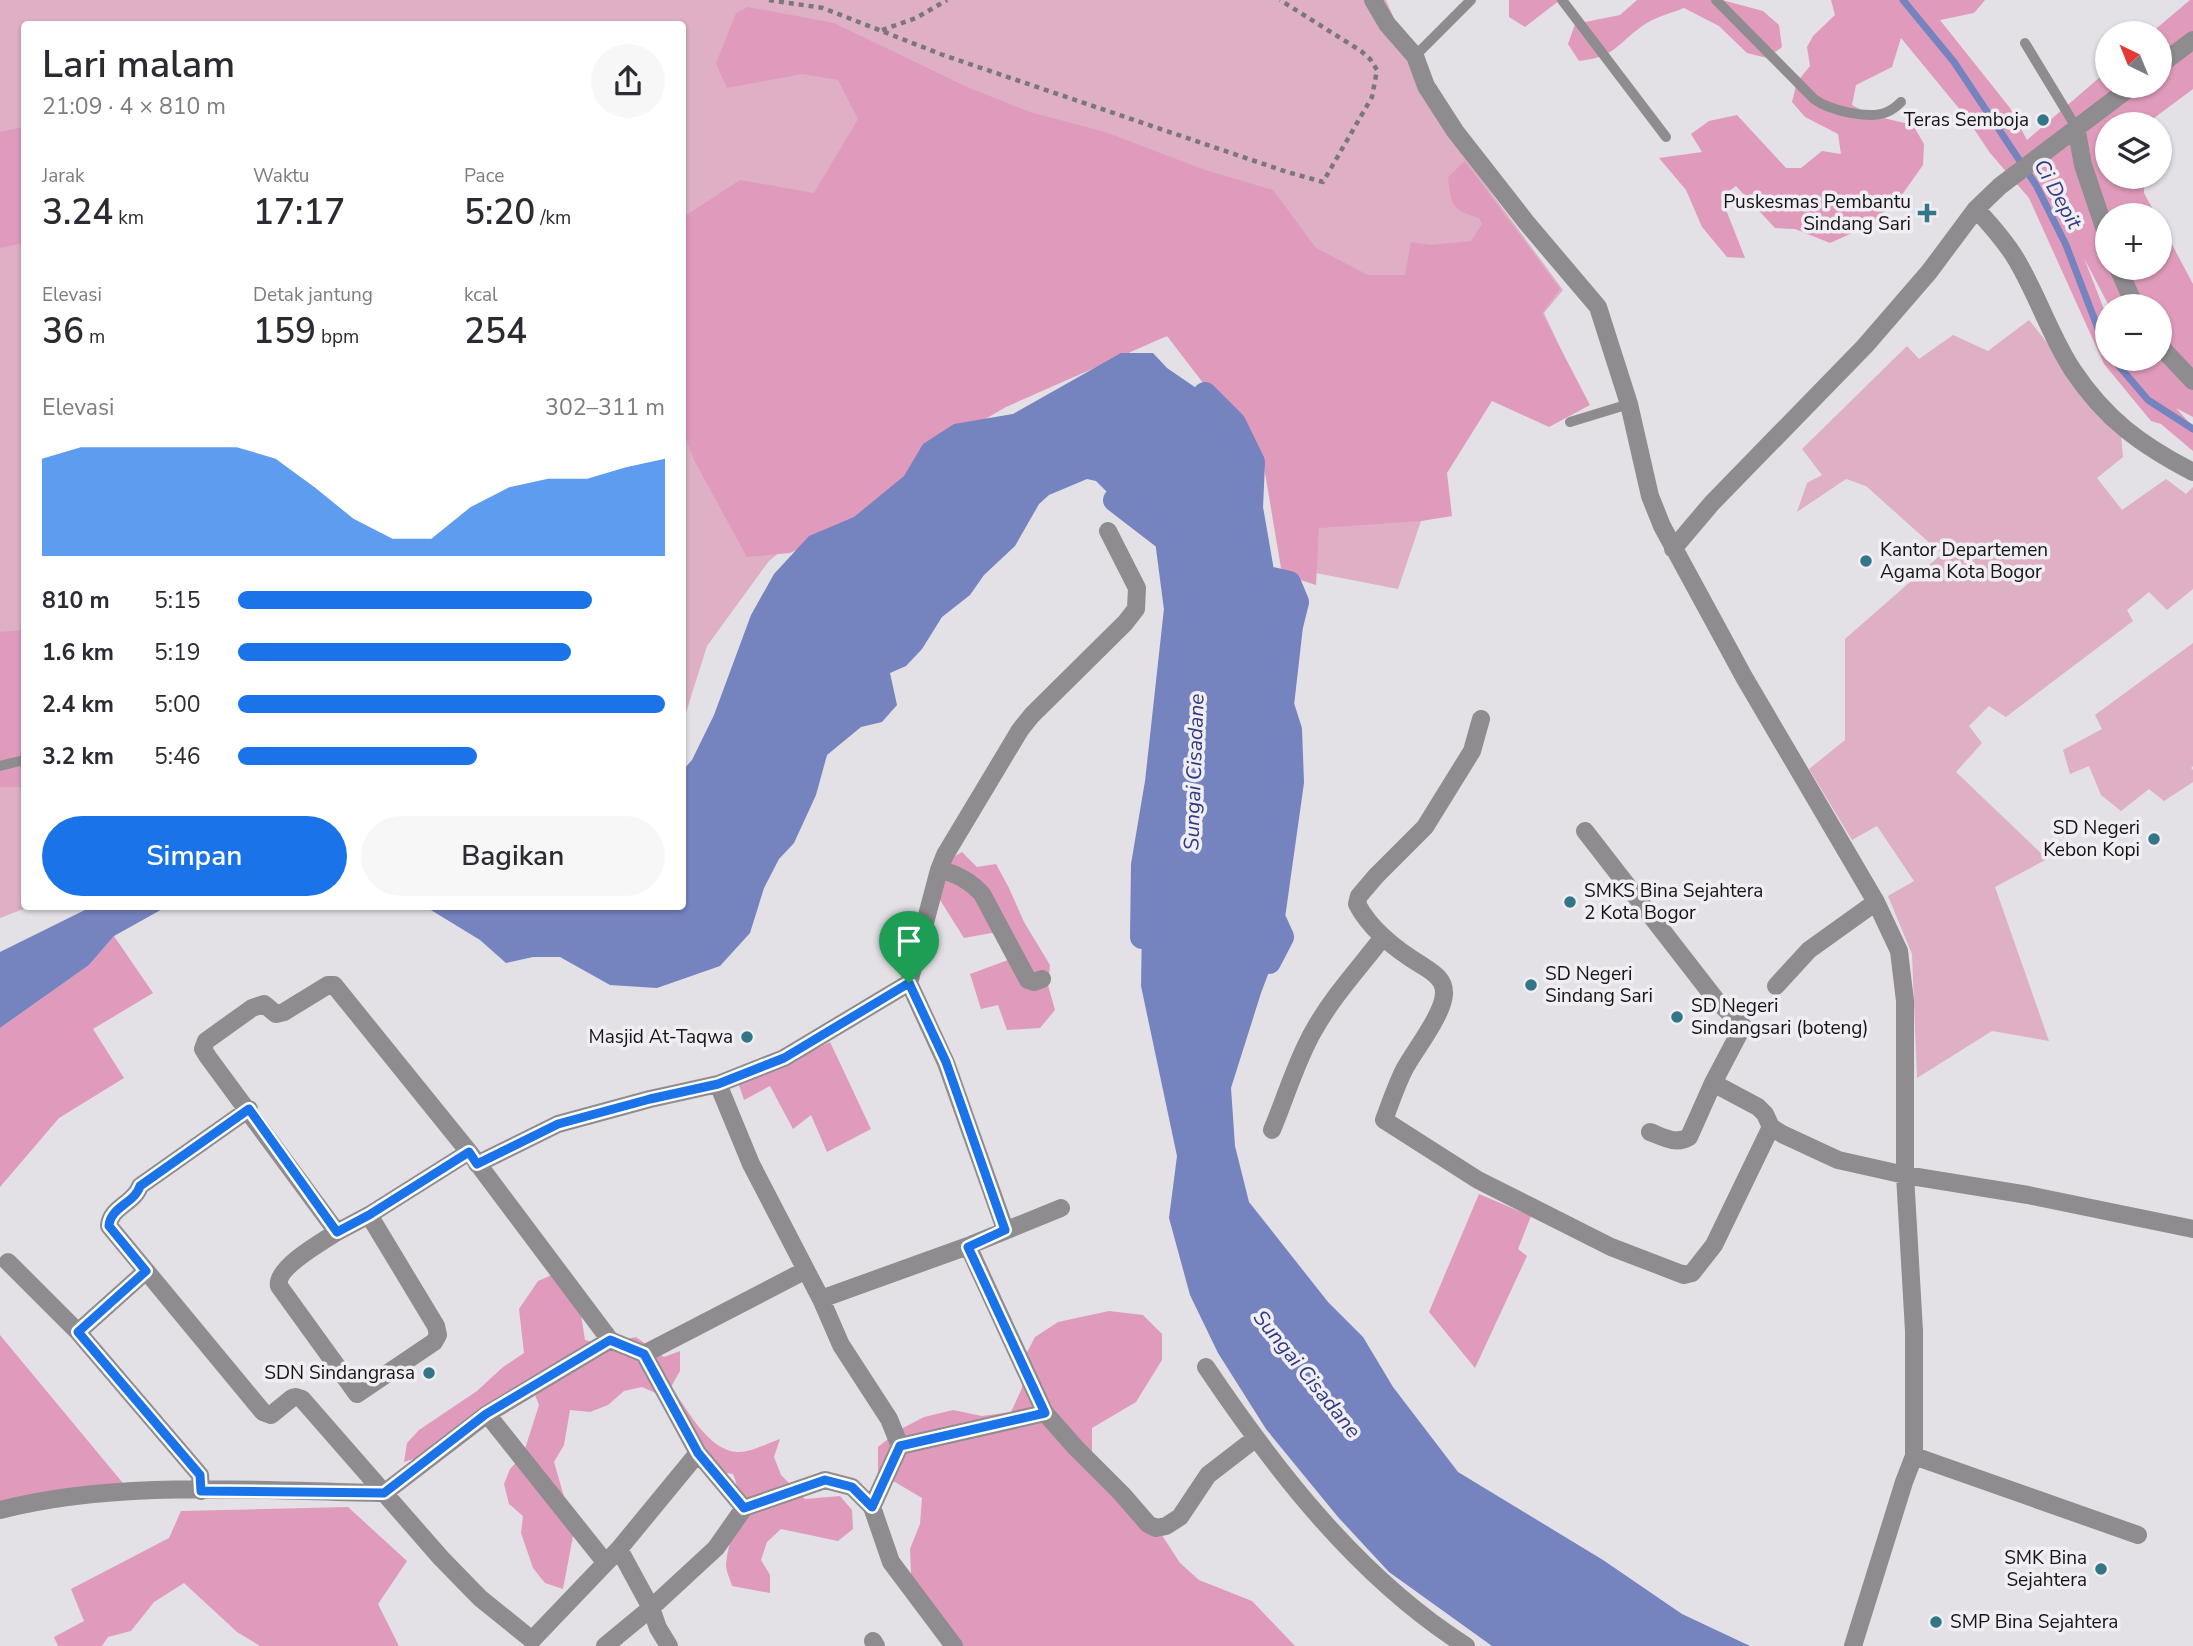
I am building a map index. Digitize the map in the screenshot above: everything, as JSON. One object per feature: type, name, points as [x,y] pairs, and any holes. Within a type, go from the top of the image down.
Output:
[{"type":"street","points":[[1373,0],[1387,24],[1415,56],[1426,86],[1455,131],[1526,222],[1598,307],[1629,404],[1650,496],[1673,549],[1744,677],[1876,902],[1899,951],[1904,991],[1905,1175],[1914,1331],[1914,1456],[1853,1646]]},
{"type":"street","points":[[2172,56],[2193,40]]},
{"type":"street","points":[[1673,549],[1712,503],[1805,410],[1887,321],[1929,272],[1976,209],[2000,186],[2116,98]]},
{"type":"street","points":[[2076,127],[2083,165],[2096,203]]},
{"type":"street","points":[[1976,209],[1997,231],[2016,259],[2072,368],[2095,399],[2120,427],[2154,452],[2193,472]]},
{"type":"street","points":[[2172,359],[2193,381]]},
{"type":"street","points":[[1005,1230],[946,1062],[909,983],[945,855],[1026,723],[1136,609],[1137,589],[1108,531]]},
{"type":"street","points":[[1481,719],[1472,751],[1424,827],[1359,896],[1357,904],[1383,937],[1408,957],[1435,973],[1445,992],[1442,1005],[1403,1072],[1384,1121],[1478,1180],[1598,1241],[1684,1275],[1692,1273],[1714,1245],[1771,1127]]},
{"type":"street","points":[[1585,831],[1717,1001],[1743,1026],[1689,1137],[1682,1141],[1674,1140],[1650,1132]]},
{"type":"street","points":[[939,870],[949,872],[974,885],[982,894],[1028,980],[1034,982],[1042,979]]},
{"type":"street","points":[[1776,986],[1809,950],[1876,902]]},
{"type":"street","points":[[1272,1130],[1314,1030],[1383,937]]},
{"type":"street","points":[[369,1215],[436,1326],[438,1335],[434,1342],[357,1394],[279,1286],[277,1280],[280,1274],[303,1254],[337,1232],[473,1158],[558,1124],[718,1084],[784,1058],[909,983]]},
{"type":"street","points":[[337,1232],[204,1049],[206,1041],[252,1008],[264,1004],[276,1014],[284,1012],[328,985],[334,985],[473,1158],[610,1340],[644,1354],[698,1453],[744,1508]]},
{"type":"street","points":[[1713,1083],[1758,1107],[1771,1127],[1838,1160],[2193,1229]]},
{"type":"street","points":[[718,1084],[751,1164],[821,1299],[841,1345],[889,1419],[900,1446],[872,1507]]},
{"type":"street","points":[[249,1109],[140,1186],[138,1194],[111,1216],[109,1226],[263,1412],[271,1415],[292,1398],[296,1396],[302,1399],[480,1598],[532,1640],[619,1549],[698,1453]]},
{"type":"street","points":[[821,1299],[968,1247],[1061,1208]]},
{"type":"street","points":[[968,1247],[1045,1413],[1148,1524],[1156,1528],[1167,1527],[1180,1517],[1208,1475],[1256,1438]]},
{"type":"street","points":[[8,1262],[78,1332],[200,1475],[201,1491]]},
{"type":"street","points":[[644,1354],[806,1270]]},
{"type":"street","points":[[78,1332],[146,1271]]},
{"type":"street","points":[[0,1510],[37,1501],[92,1493],[384,1493],[486,1414],[610,1340]]},
{"type":"street","points":[[1206,1367],[1256,1438],[1360,1561],[1389,1588],[1466,1646]]},
{"type":"street","points":[[900,1446],[1045,1413]]},
{"type":"street","points":[[486,1414],[605,1562]]},
{"type":"street","points":[[1914,1456],[2138,1535]]},
{"type":"street","points":[[605,1646],[716,1548],[744,1508],[825,1480],[852,1487],[872,1507],[891,1562],[954,1646]]},
{"type":"street","points":[[619,1549],[669,1646]]},
{"type":"lane","points":[[1415,56],[1471,0]]},
{"type":"lane","points":[[1562,0],[1666,137]]},
{"type":"lane","points":[[1716,0],[1824,106],[1833,110],[1881,114],[1889,112],[1901,102]]},
{"type":"lane","points":[[2025,43],[2076,127]]},
{"type":"lane","points":[[1570,422],[1629,404]]},
{"type":"lane","points":[[0,766],[21,761]]},
{"type":"path","points":[[769,0],[822,8],[943,55],[1275,168],[1324,182],[1372,97],[1377,70],[1361,51],[1280,0]]},
{"type":"path","points":[[881,30],[916,18],[947,0]]},
{"type":"shaded area","points":[[0,0],[1386,0],[1439,122],[1563,290],[1544,313],[1586,403],[1491,397],[1442,472],[1448,514],[1421,521],[1398,589],[1285,567],[1263,461],[1223,380],[1167,336],[975,393],[769,561],[707,646],[686,712],[686,21],[21,21],[21,910],[0,918]]},
{"type":"shaded area","points":[[1509,0],[1560,0],[1525,27],[1509,17]]},
{"type":"shaded area","points":[[1637,0],[1722,0],[1763,11],[1779,25],[1782,47],[1767,58],[1747,53],[1719,26],[1684,8],[1647,23],[1610,52],[1579,61],[1568,44],[1575,24],[1620,15]]},
{"type":"shaded area","points":[[1831,0],[1985,0],[1974,13],[1940,20],[2010,108],[2027,140],[2095,81],[2095,98],[2172,98],[2172,21],[2165,21],[2193,0],[2193,89],[2162,112],[2095,112],[2095,189],[2144,189],[2149,203],[2095,203],[2095,279],[2084,258],[2098,294],[2095,294],[2095,344],[2029,198],[1990,153],[1966,117],[1901,38],[1892,67],[1856,85],[1852,105],[1871,115],[1913,125],[1924,144],[1923,165],[1899,199],[1868,226],[1830,243],[1795,229],[1775,228],[1736,186],[1721,197],[1745,258],[1727,257],[1702,227],[1686,190],[1659,158],[1702,152],[1691,134],[1709,121],[1737,115],[1786,168],[1801,168],[1822,151],[1841,154],[1838,134],[1805,117],[1792,102],[1797,82],[1810,66],[1807,47],[1813,36],[1835,15]]},
{"type":"shaded area","points":[[748,7],[834,23],[967,87],[1030,112],[1105,132],[1205,170],[1273,190],[1316,248],[1368,275],[1405,275],[1411,242],[1430,245],[1471,241],[1482,224],[1479,218],[1454,205],[1448,177],[1465,161],[1560,289],[1542,313],[1590,405],[1549,427],[1492,401],[1447,473],[1452,516],[1421,521],[1319,528],[1316,585],[1282,574],[1263,461],[1167,336],[1006,407],[922,456],[919,471],[841,529],[790,553],[747,557],[694,460],[686,439],[686,215],[740,180],[814,193],[858,119],[838,80],[802,74],[727,88],[716,63],[736,13]]},
{"type":"shaded area","points":[[21,128],[21,244],[0,248],[0,132]]},
{"type":"shaded area","points":[[2172,245],[2193,284],[2193,417],[2176,408],[2193,427],[2193,451],[2161,424],[2151,421],[2110,371],[2172,371],[2172,294],[2103,294],[2095,280],[2172,280]]},
{"type":"shaded area","points":[[2029,320],[2121,435],[2123,457],[2097,478],[2122,510],[2166,479],[2186,494],[2193,487],[2193,589],[2167,610],[2149,592],[2127,610],[2133,621],[2006,717],[1989,706],[1969,726],[1982,743],[1956,772],[2047,859],[1995,887],[2049,1041],[1992,1031],[1917,1078],[1912,954],[1888,896],[1914,881],[1877,826],[1852,840],[1809,769],[1845,740],[1845,639],[1942,554],[1866,486],[1846,479],[1797,512],[1807,483],[1822,475],[1802,449],[1907,346],[1919,359],[1953,335],[1988,351]]},
{"type":"shaded area","points":[[21,630],[21,787],[0,787],[0,632]]},
{"type":"shaded area","points":[[2193,643],[2193,782],[2164,801],[2149,789],[2121,811],[2101,795],[2089,766],[2070,774],[2063,750],[2102,729],[2095,715]]},
{"type":"shaded area","points":[[962,852],[977,867],[996,864],[1024,922],[1050,965],[1048,985],[1055,1010],[1040,1028],[1007,1030],[998,1005],[981,1009],[970,974],[1008,960],[997,932],[964,938],[935,892],[944,862]]},
{"type":"shaded area","points":[[114,936],[153,993],[93,1029],[124,1078],[59,1118],[0,1187],[0,1028],[89,965]]},
{"type":"shaded area","points":[[830,1042],[871,1129],[827,1152],[811,1115],[793,1129],[770,1086],[744,1100],[739,1085]]},
{"type":"shaded area","points":[[1479,1194],[1531,1216],[1518,1249],[1527,1256],[1475,1368],[1429,1312]]},
{"type":"shaded area","points":[[554,1274],[579,1302],[585,1340],[603,1345],[636,1337],[664,1357],[680,1351],[680,1371],[671,1387],[707,1436],[716,1444],[737,1452],[780,1439],[774,1457],[781,1475],[805,1499],[840,1496],[852,1510],[853,1529],[838,1541],[781,1529],[767,1542],[761,1560],[770,1575],[770,1593],[732,1586],[726,1565],[739,1511],[733,1474],[714,1471],[660,1395],[642,1387],[624,1391],[608,1405],[590,1412],[570,1410],[564,1445],[554,1462],[574,1531],[563,1589],[545,1583],[533,1568],[521,1533],[523,1516],[509,1504],[504,1484],[510,1469],[523,1455],[539,1405],[532,1387],[422,1456],[404,1462],[407,1443],[419,1430],[477,1391],[503,1367],[524,1353],[519,1309],[538,1281]]},
{"type":"shaded area","points":[[1109,1311],[1143,1315],[1162,1334],[1162,1360],[1136,1402],[1092,1428],[1092,1459],[1149,1515],[1180,1563],[1199,1580],[1252,1601],[1295,1646],[955,1646],[921,1597],[911,1574],[910,1549],[920,1524],[922,1498],[878,1472],[878,1447],[899,1430],[924,1417],[953,1410],[982,1416],[1011,1412],[1022,1388],[1023,1360],[1035,1337],[1058,1322]]},
{"type":"shaded area","points":[[0,1335],[127,1488],[0,1505]]},
{"type":"shaded area","points":[[348,1507],[407,1561],[378,1604],[399,1646],[260,1646],[237,1632],[184,1583],[154,1602],[131,1631],[108,1637],[102,1646],[58,1646],[54,1637],[84,1621],[71,1589],[169,1538],[181,1511]]},
{"type":"water","name":"Sungai Cisadane","points":[[1121,353],[1153,353],[1167,368],[1205,394],[1253,462],[1251,508],[1263,577],[1289,583],[1297,602],[1281,704],[1290,730],[1292,782],[1273,917],[1282,937],[1231,1088],[1235,1146],[1249,1202],[1328,1302],[1363,1337],[1393,1387],[1458,1472],[1603,1560],[1682,1614],[1750,1646],[1492,1646],[1389,1572],[1338,1517],[1266,1429],[1218,1353],[1190,1295],[1169,1218],[1177,1156],[1141,986],[1143,865],[1157,782],[1176,609],[1167,540],[1115,500],[1096,481],[1087,479],[1049,495],[1039,504],[1015,546],[984,575],[970,595],[942,617],[922,649],[906,666],[890,673],[897,705],[882,722],[861,727],[827,755],[816,795],[794,843],[779,859],[764,888],[750,933],[720,966],[657,988],[610,985],[560,957],[533,957],[506,963],[480,940],[431,910],[686,910],[686,767],[714,715],[751,615],[774,574],[809,536],[854,517],[904,476],[923,444],[954,424],[1013,414]]},
{"type":"water","points":[[85,910],[161,910],[114,936],[89,965],[0,1028],[0,952]]},
{"type":"waterway","name":"Ci Depit","points":[[1903,0],[1954,62],[2036,185],[2066,245],[2095,321]]},
{"type":"waterway","name":"Ci Depit","points":[[2123,371],[2148,400],[2193,429]]},
{"type":"waterway","points":[[1205,394],[1234,423],[1253,462],[1251,508],[1263,577],[1289,583],[1297,602],[1291,626],[1282,705],[1290,730],[1292,782],[1273,917],[1282,937],[1269,962]]},
{"type":"waterway","points":[[1115,500],[1167,540],[1176,609],[1157,782],[1143,865],[1142,937]]},
{"type":"place","name":"Teras Semboja","points":[[2043,120]]},
{"type":"place","name":"Puskesmas Pembantu Sindang Sari","points":[[1927,213]]},
{"type":"place","name":"Kantor Departemen Agama Kota Bogor","points":[[1866,561]]},
{"type":"place","name":"SD Negeri Kebon Kopi","points":[[2154,839]]},
{"type":"place","name":"SMKS Bina Sejahtera 2 Kota Bogor","points":[[1570,902]]},
{"type":"place","name":"SD Negeri Sindang Sari","points":[[1531,985]]},
{"type":"place","name":"SD Negeri Sindangsari (boteng)","points":[[1677,1017]]},
{"type":"place","name":"Masjid At-Taqwa","points":[[747,1037]]},
{"type":"place","name":"SDN Sindangrasa","points":[[429,1373]]},
{"type":"place","name":"SMK Bina Sejahtera","points":[[2101,1569]]},
{"type":"place","name":"SMP Bina Sejahtera","points":[[1936,1622]]},
{"type":"route","points":[[909,983],[946,1062],[1005,1230],[968,1247],[1045,1413],[900,1446],[872,1507],[852,1487],[825,1480],[744,1508],[698,1453],[644,1354],[610,1340],[486,1414],[384,1493],[201,1491],[200,1475],[78,1332],[146,1271],[109,1226],[111,1216],[138,1194],[140,1186],[249,1109],[337,1232],[469,1152],[477,1164],[558,1124],[718,1084],[784,1058],[909,983]]}]
